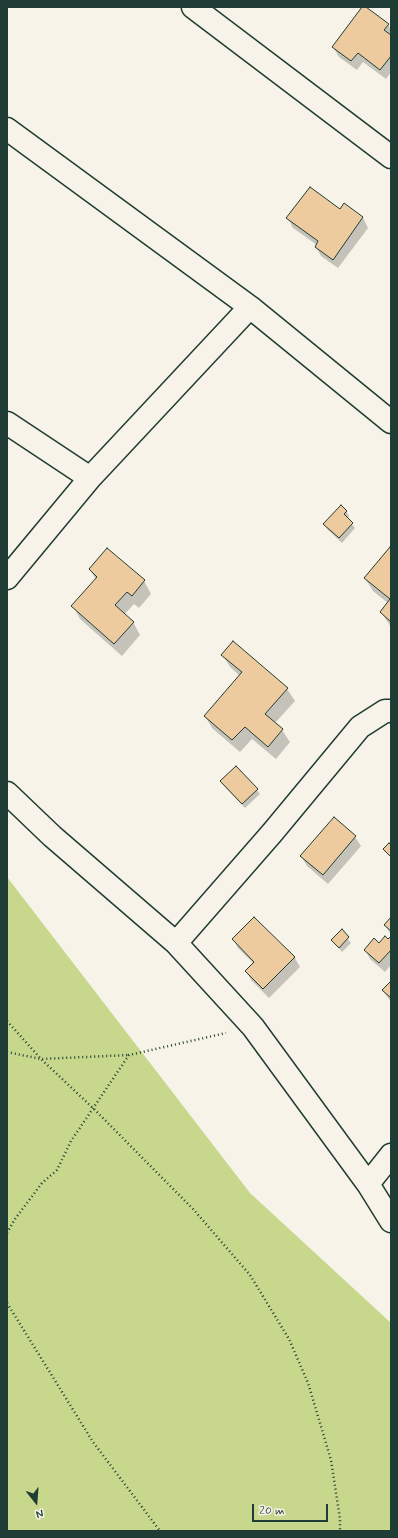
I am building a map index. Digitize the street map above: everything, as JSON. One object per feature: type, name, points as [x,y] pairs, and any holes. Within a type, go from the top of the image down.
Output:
[{"type":"street","points":[[193,7],[391,157]]},
{"type":"street","points":[[7,129],[250,307],[391,422]]},
{"type":"street","points":[[7,578],[90,478],[250,307]]},
{"type":"street","points":[[7,423],[90,478]]},
{"type":"street","points":[[176,943],[272,833],[360,727],[385,711],[391,711]]},
{"type":"street","points":[[7,793],[52,836],[176,943],[253,1027],[368,1184],[391,1221]]},
{"type":"street","points":[[368,1184],[391,1155]]},
{"type":"path","points":[[7,1021],[41,1059],[94,1109],[194,1210],[250,1275],[289,1340],[308,1383],[331,1460],[340,1519],[340,1531]]},
{"type":"path","points":[[7,1052],[41,1059],[129,1055],[253,1027]]},
{"type":"path","points":[[7,1233],[15,1219],[42,1183],[56,1170],[71,1142],[129,1055]]},
{"type":"path","points":[[7,1303],[93,1442],[160,1531]]},
{"type":"green space","points":[[7,877],[250,1193],[391,1323],[391,1531],[7,1531]]},
{"type":"building","points":[[362,7],[366,7],[389,24],[384,30],[391,35],[391,56],[380,70],[358,53],[351,61],[332,47]]},
{"type":"building","points":[[310,187],[340,209],[344,203],[363,217],[333,260],[315,247],[318,241],[286,218]]},
{"type":"building","points":[[341,505],[347,511],[344,514],[353,523],[339,538],[323,524]]},
{"type":"building","points":[[390,547],[391,622],[380,612],[390,599],[364,578]]},
{"type":"building","points":[[107,548],[145,580],[132,596],[127,592],[115,605],[134,622],[114,644],[71,606],[97,577],[89,569]]},
{"type":"building","points":[[233,641],[288,688],[265,714],[283,729],[268,747],[245,727],[232,740],[204,716],[242,672],[221,655]]},
{"type":"building","points":[[236,766],[258,789],[242,804],[220,781]]},
{"type":"building","points":[[334,817],[356,836],[323,875],[300,856]]},
{"type":"building","points":[[389,843],[391,845],[391,857],[383,849]]},
{"type":"building","points":[[254,917],[295,957],[263,989],[245,971],[254,962],[232,939]]},
{"type":"building","points":[[391,917],[391,931],[384,925]]},
{"type":"building","points":[[342,929],[349,937],[339,948],[331,940]]},
{"type":"building","points":[[385,936],[388,939],[391,936],[391,950],[379,963],[364,950],[374,938],[379,943]]},
{"type":"building","points":[[391,981],[391,998],[382,990]]}]
